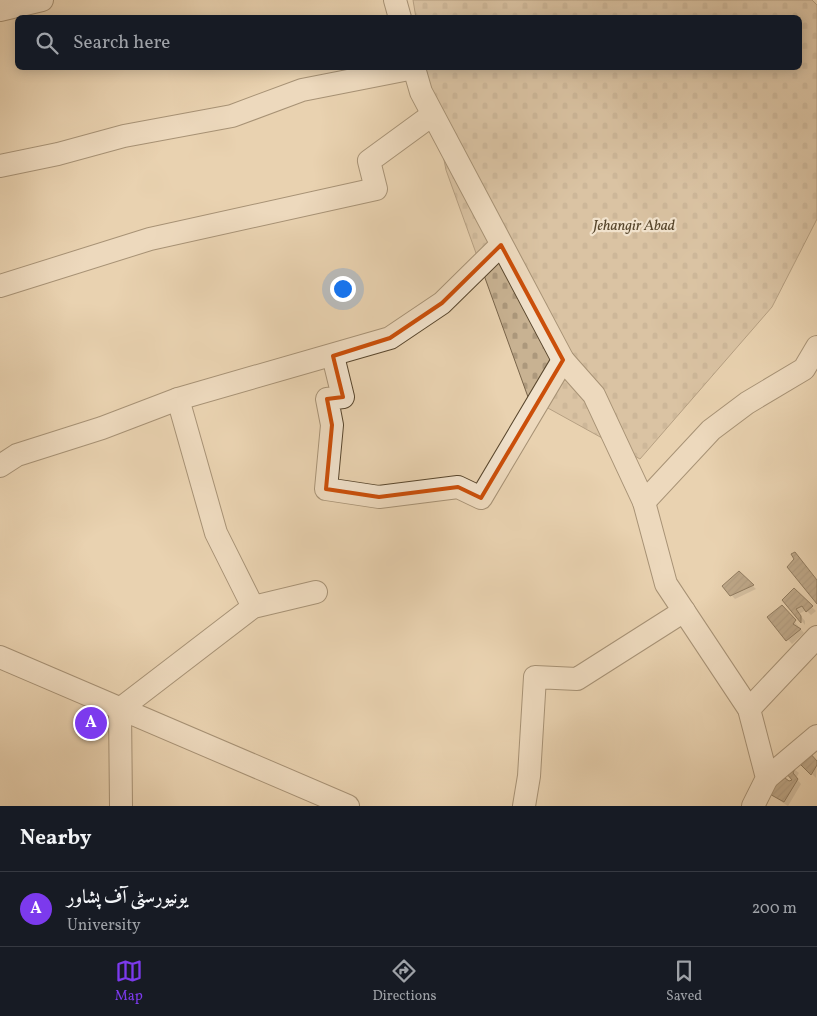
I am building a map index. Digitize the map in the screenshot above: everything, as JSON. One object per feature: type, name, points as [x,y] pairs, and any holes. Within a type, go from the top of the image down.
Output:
[{"type":"street","points":[[395,0],[399,15]]},
{"type":"street","points":[[0,10],[28,2]]},
{"type":"street","points":[[0,166],[58,154],[124,136],[232,116],[302,90],[404,70]]},
{"type":"street","points":[[415,70],[421,92],[432,114],[563,360],[594,395],[644,502],[666,584],[749,708],[767,778]]},
{"type":"street","points":[[0,286],[150,239],[376,189],[369,161],[432,114]]},
{"type":"street","points":[[0,466],[17,455],[102,428],[178,399],[333,356],[390,338],[442,303],[501,245]]},
{"type":"street","points":[[644,502],[711,430],[747,403],[804,369],[817,347]]},
{"type":"street","points":[[333,356],[343,398],[327,399],[332,425],[326,489],[379,496],[458,487],[481,498],[563,360]]},
{"type":"street","points":[[178,399],[216,533],[253,607]]},
{"type":"street","points":[[120,708],[253,607],[316,592]]},
{"type":"street","points":[[524,806],[529,776],[535,677],[576,679],[684,611]]},
{"type":"street","points":[[749,708],[817,637]]},
{"type":"street","points":[[0,657],[348,806]]},
{"type":"street","points":[[120,708],[120,806]]},
{"type":"street","points":[[753,806],[767,778],[817,736]]},
{"type":"highlighted area","points":[[501,245],[563,360],[481,498],[458,487],[379,497],[326,489],[332,425],[327,399],[343,397],[333,356],[390,338],[442,303]]},
{"type":"green space","name":"Jehangir Abad","points":[[413,0],[812,0],[817,5],[817,219],[772,307],[640,459],[528,397],[446,170],[426,70],[802,70],[802,15],[416,15]]},
{"type":"building","points":[[795,552],[817,580],[817,604],[787,567],[794,559],[791,554]]},
{"type":"building","points":[[739,571],[754,585],[730,596],[722,586]]},
{"type":"building","points":[[794,588],[813,606],[806,612],[802,606],[796,609],[801,616],[801,623],[782,600]]},
{"type":"building","points":[[782,605],[796,620],[793,624],[801,629],[786,641],[767,617]]},
{"type":"building","points":[[809,752],[817,761],[817,765],[811,775],[797,761]]},
{"type":"building","points":[[795,768],[793,773],[798,779],[784,802],[766,792],[785,778],[789,781],[792,780],[786,773]]},
{"type":"place","name":"یونیورسٹی آف پشاور","points":[[91,723]]}]
